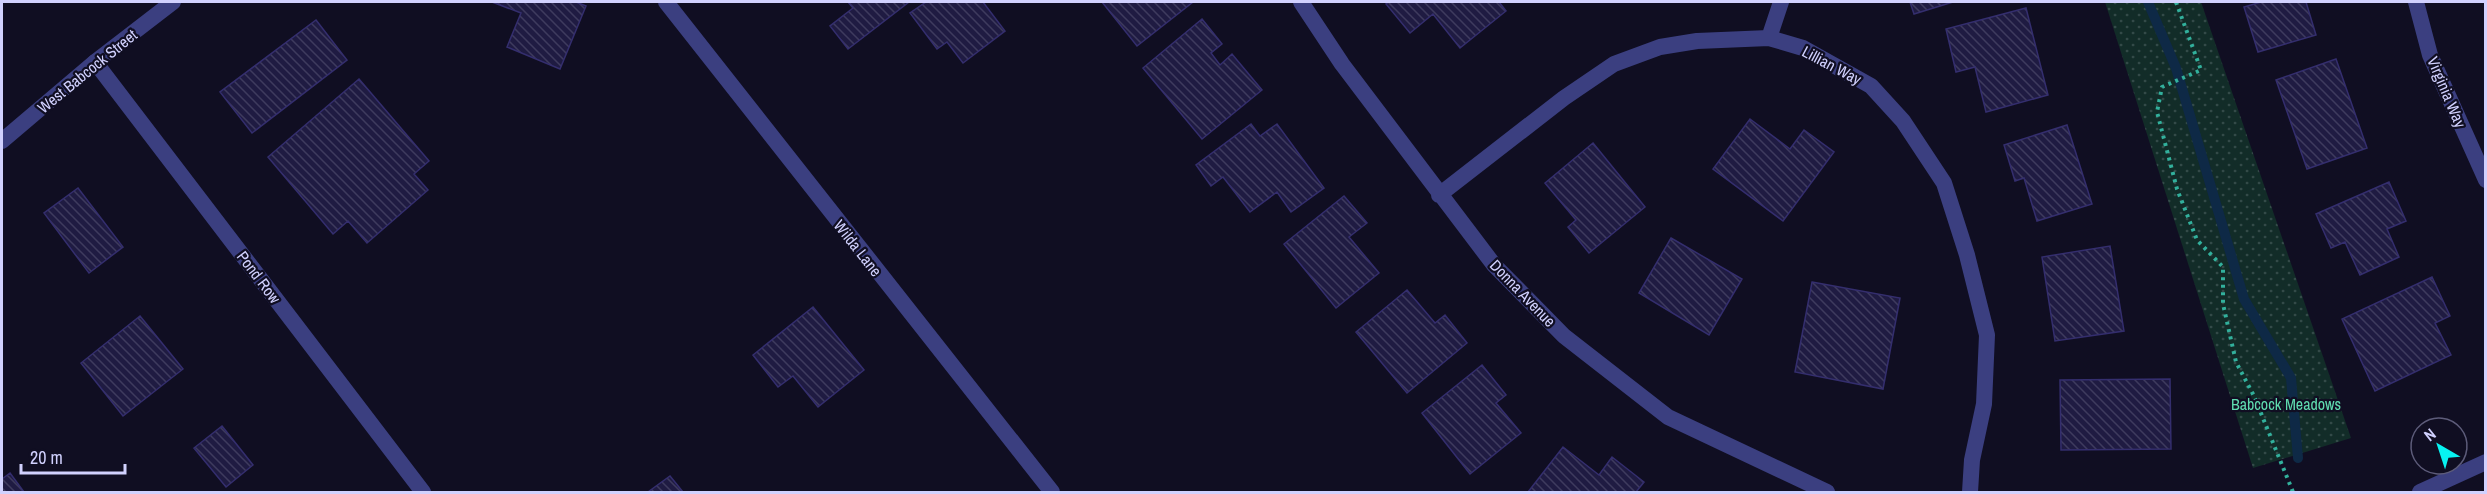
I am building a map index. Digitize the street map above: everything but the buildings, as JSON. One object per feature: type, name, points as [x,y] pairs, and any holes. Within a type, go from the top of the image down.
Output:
[{"type":"street","name":"West Babcock Street","points":[[2,141],[95,62],[173,2]]},
{"type":"street","name":"Wilda Lane","points":[[666,2],[1052,492]]},
{"type":"street","name":"Donna Avenue","points":[[1301,2],[1342,64],[1494,265],[1564,336],[1668,417],[1827,492]]},
{"type":"street","points":[[1769,38],[1781,2]]},
{"type":"street","name":"Virginia Way","points":[[2416,2],[2430,55],[2486,180]]},
{"type":"street","name":"Lillian Way","points":[[1439,195],[1564,98],[1614,64],[1660,47],[1697,41],[1769,38],[1803,48],[1871,86],[1903,121],[1944,183],[1987,335],[1984,404],[1972,460],[1970,492]]},
{"type":"street","name":"Pond Row","points":[[95,62],[423,492]]},
{"type":"street","points":[[2420,492],[2486,462]]},
{"type":"path","points":[[2176,2],[2201,70],[2162,87],[2157,112],[2177,189],[2197,240],[2223,267],[2223,304],[2236,362],[2254,396],[2293,492]]},
{"type":"green space","name":"Babcock Meadows","points":[[2105,2],[2201,2],[2351,438],[2253,468]]},
{"type":"waterway","points":[[2148,2],[2176,68],[2244,299],[2291,378],[2298,458]]}]
